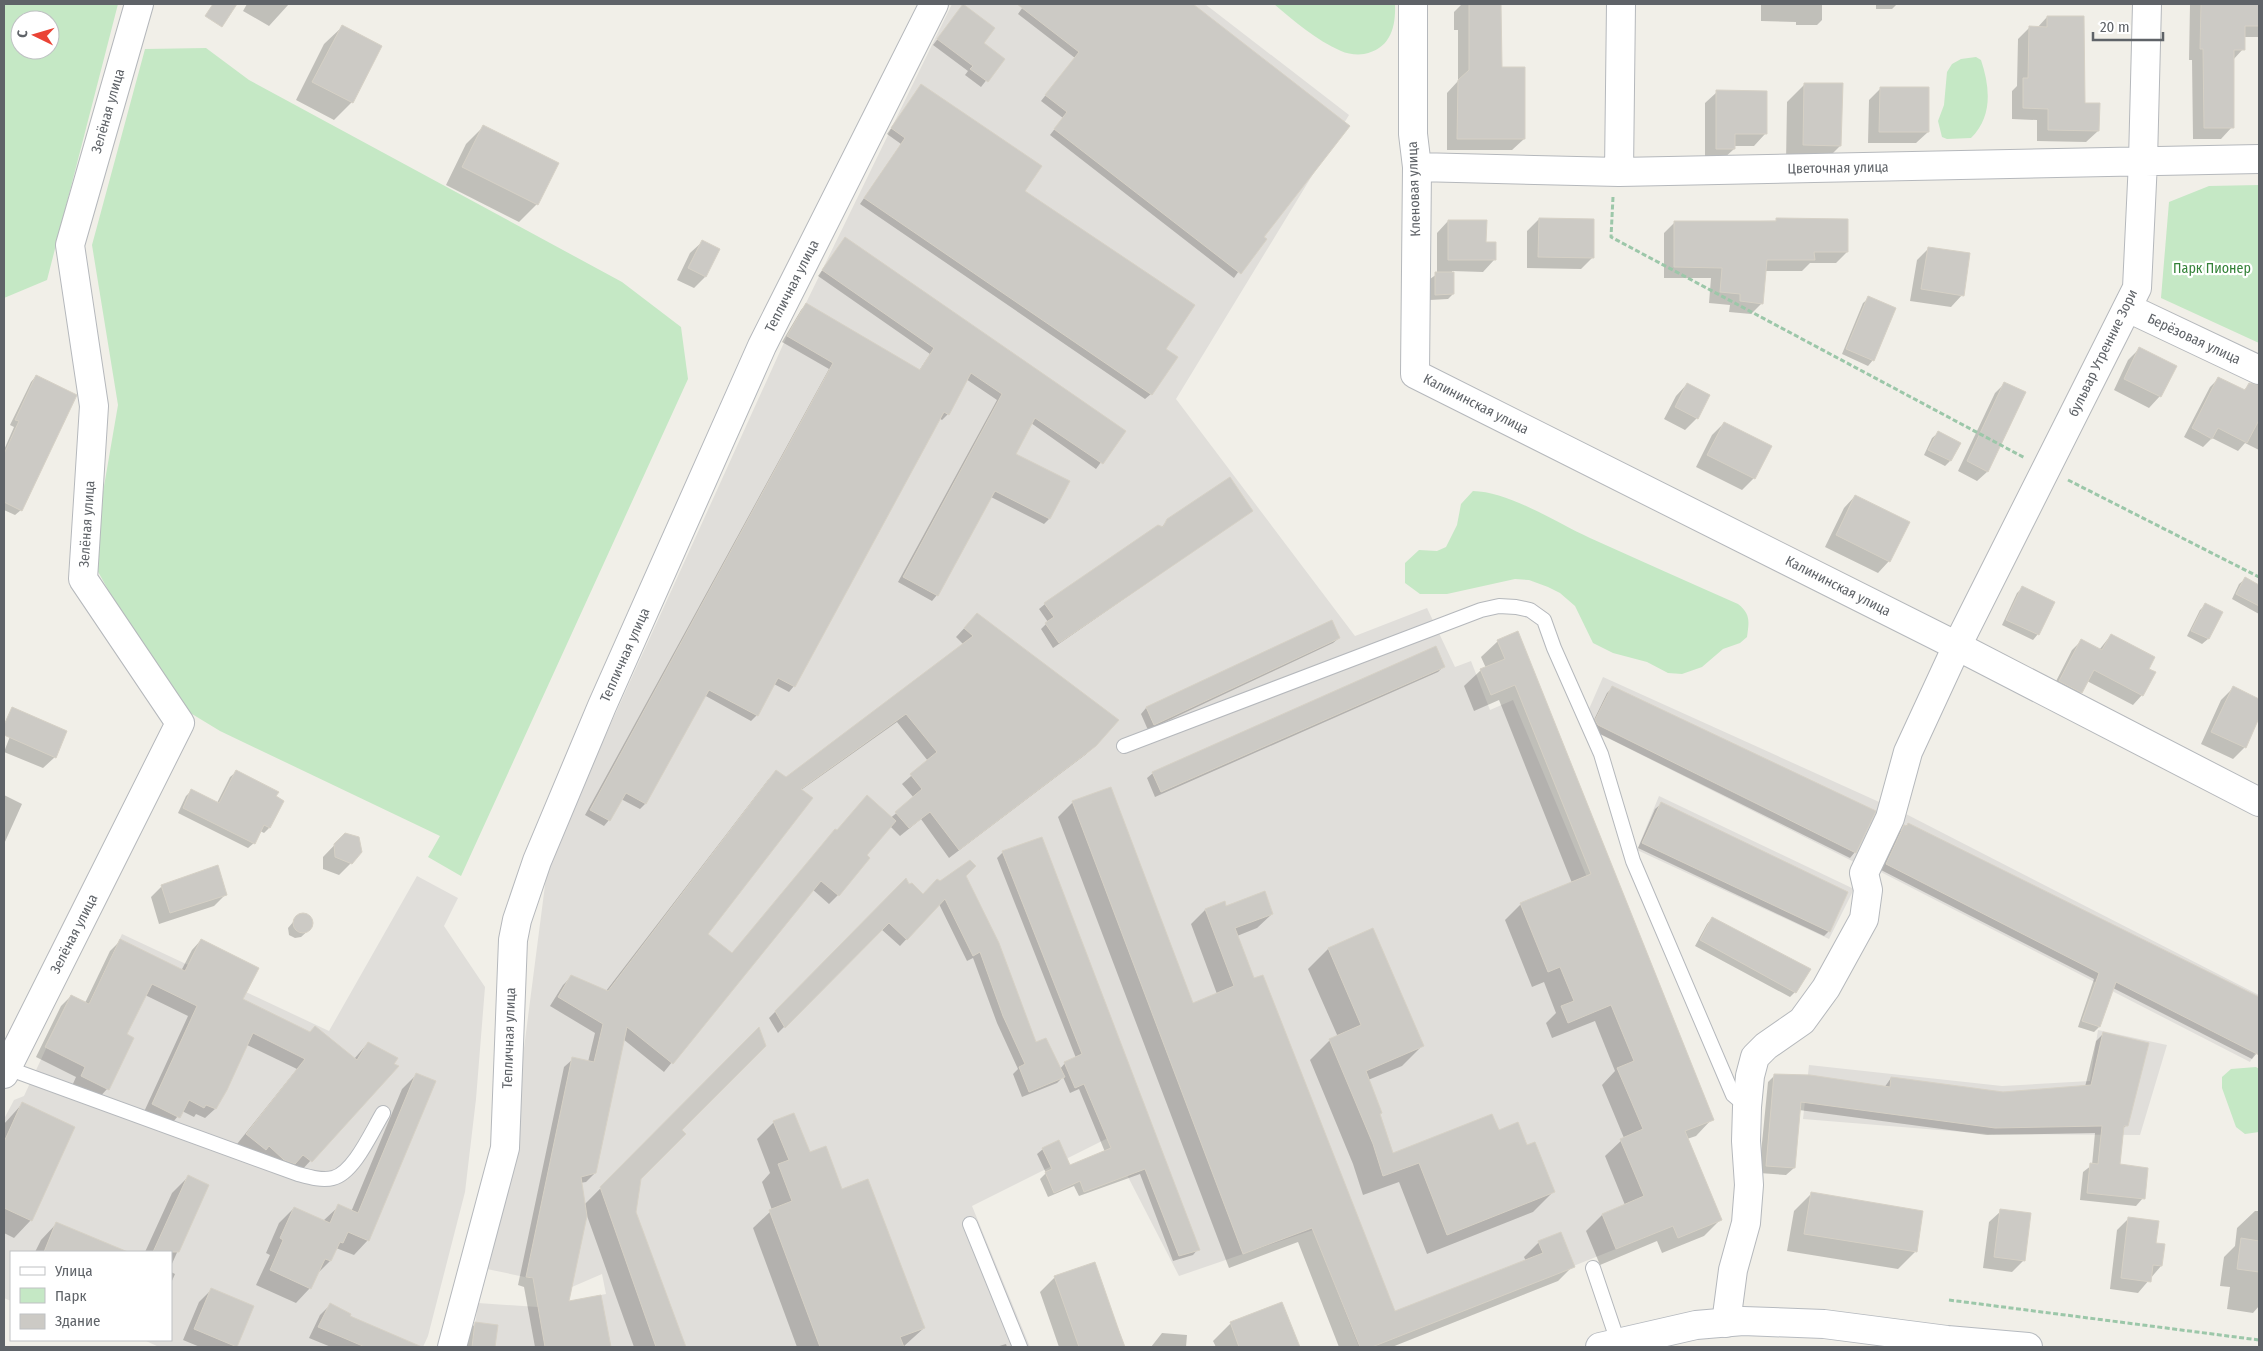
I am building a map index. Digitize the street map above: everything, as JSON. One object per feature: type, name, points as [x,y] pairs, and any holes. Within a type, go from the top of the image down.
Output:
[{"type":"street","name":"Зелёная улица","points":[[5,1071],[180,723],[83,579],[94,406],[70,245],[139,4]]},
{"type":"street","name":"Тепличная улица","points":[[452,1347],[505,1148],[513,940],[517,920],[537,861],[602,706],[762,346],[934,4]]},
{"type":"street","name":"Кленовая улица","points":[[1413,4],[1413,134],[1417,167],[1415,374]]},
{"type":"street","points":[[1616,172],[1621,4]]},
{"type":"street","name":"бульвар Утренние Зори","points":[[1726,1322],[1733,1270],[1746,1223],[1749,1185],[1746,1141],[1747,1107],[1750,1076],[1755,1058],[1766,1046],[1802,1021],[1826,988],[1864,919],[1868,890],[1864,873],[1890,818],[1908,752],[1957,646],[2137,288],[2143,161],[2147,4]]},
{"type":"street","name":"Цветочная улица","points":[[1417,167],[1616,172],[2259,159]]},
{"type":"street","name":"Берёзовая улица","points":[[2128,308],[2259,370]]},
{"type":"street","name":"Калининская улица","points":[[1415,374],[1957,646],[2259,802]]},
{"type":"street","points":[[1609,1344],[1696,1325],[1742,1321],[1824,1324],[1947,1340],[2028,1347]]},
{"type":"lane","points":[[1124,746],[1481,610],[1499,606],[1530,610],[1544,620],[1554,648],[1601,754],[1633,861],[1668,945],[1733,1095],[1747,1107]]},
{"type":"lane","points":[[5,1071],[298,1174],[316,1178],[334,1178],[350,1168],[383,1113]]},
{"type":"lane","points":[[970,1224],[1020,1347]]},
{"type":"lane","points":[[1593,1268],[1609,1344]]},
{"type":"path","points":[[1616,172],[1611,237],[2046,469],[2259,577]]},
{"type":"path","points":[[1949,1300],[2259,1340]]},
{"type":"shaded area","points":[[952,4],[1205,4],[1349,115],[1176,399],[1355,636],[1427,608],[1455,667],[1471,661],[1490,710],[1513,700],[1619,954],[1673,1226],[1372,1347],[1359,1347],[1313,1230],[1179,1276],[1108,1138],[972,1206],[1030,1347],[472,1347],[478,1303],[538,1307],[606,1294],[602,1274],[572,1287],[487,1269],[504,1203],[548,862],[787,336],[806,303]]},
{"type":"shaded area","points":[[1603,677],[1888,806],[1860,865],[1582,725]]},
{"type":"shaded area","points":[[1659,796],[1854,889],[1829,939],[1637,850]]},
{"type":"shaded area","points":[[1902,812],[2259,995],[2259,1046],[2250,1062],[1873,868]]},
{"type":"shaded area","points":[[417,876],[458,898],[444,926],[485,987],[476,1099],[465,1192],[428,1336],[423,1347],[159,1347],[146,1341],[172,1341],[172,1251],[10,1251],[10,1301],[4,1298],[4,1119],[14,1100],[24,1096],[71,995],[89,1003],[122,934],[329,1031]]},
{"type":"shaded area","points":[[2098,1030],[2167,1045],[2140,1135],[1988,1134],[1803,1119],[1809,1065],[2002,1086],[2090,1081]]},
{"type":"green space","points":[[4,4],[118,4],[47,280],[4,298]]},
{"type":"green space","points":[[1274,4],[1395,4],[1395,13],[1390,36],[1380,47],[1364,54],[1352,54],[1341,51],[1323,41]]},
{"type":"green space","points":[[206,48],[249,80],[622,282],[681,327],[688,379],[461,876],[428,857],[440,836],[220,731],[169,700],[96,568],[98,521],[118,405],[92,245],[145,49]]},
{"type":"green space","points":[[1976,57],[1981,60],[1988,91],[1988,101],[1983,120],[1971,138],[1947,139],[1942,137],[1938,121],[1944,105],[1947,72],[1952,64],[1961,59]]},
{"type":"green space","name":"Парк Пионер","points":[[2259,185],[2259,343],[2161,298],[2169,202],[2209,186]]},
{"type":"green space","points":[[1473,491],[1518,502],[1590,538],[1738,604],[1747,615],[1747,637],[1740,643],[1723,649],[1702,667],[1682,674],[1668,673],[1647,662],[1613,653],[1593,643],[1575,606],[1560,593],[1529,580],[1515,579],[1447,594],[1420,594],[1405,583],[1405,563],[1419,550],[1437,551],[1446,547],[1457,525],[1461,504]]},
{"type":"green space","points":[[2256,1067],[2259,1069],[2259,1132],[2245,1134],[2236,1127],[2222,1088],[2222,1077],[2231,1069]]},
{"type":"building","points":[[213,4],[237,4],[222,27],[205,16]]},
{"type":"building","points":[[963,4],[995,28],[984,43],[1005,59],[988,82],[970,69],[973,66],[937,39]]},
{"type":"building","points":[[1017,4],[1193,4],[1350,126],[1264,237],[1267,239],[1241,274],[1054,129],[1067,112],[1045,95],[1079,52]]},
{"type":"building","points":[[1469,4],[1501,4],[1502,67],[1525,67],[1525,139],[1457,139],[1458,80],[1469,70]]},
{"type":"building","points":[[2201,4],[2259,4],[2259,26],[2245,26],[2245,50],[2234,50],[2234,128],[2204,128],[2203,49],[2200,49]]},
{"type":"building","points":[[2047,16],[2084,16],[2085,103],[2100,103],[2099,131],[2048,130],[2048,109],[2023,108],[2023,78],[2028,78],[2029,26],[2047,27]]},
{"type":"building","points":[[342,25],[382,46],[353,103],[312,82]]},
{"type":"building","points":[[1804,83],[1843,83],[1841,146],[1803,145]]},
{"type":"building","points":[[921,84],[1042,166],[1025,191],[1195,305],[1166,349],[1178,357],[1152,395],[864,198],[905,138],[891,128]]},
{"type":"building","points":[[1880,87],[1929,87],[1929,132],[1879,132]]},
{"type":"building","points":[[1716,90],[1767,91],[1767,134],[1735,134],[1735,149],[1716,149]]},
{"type":"building","points":[[483,125],[559,163],[538,205],[462,167]]},
{"type":"building","points":[[1539,218],[1594,219],[1594,258],[1538,257]]},
{"type":"building","points":[[1776,218],[1848,219],[1848,252],[1814,252],[1815,260],[1767,260],[1763,304],[1740,301],[1740,294],[1720,292],[1722,268],[1674,267],[1674,221],[1776,221]]},
{"type":"building","points":[[1448,220],[1487,220],[1486,242],[1496,242],[1496,260],[1448,260]]},
{"type":"building","points":[[845,237],[1126,431],[1103,464],[1035,418],[1016,454],[1070,481],[1050,519],[995,491],[938,596],[903,577],[1002,394],[971,373],[949,415],[944,412],[795,687],[778,678],[758,716],[709,690],[646,804],[626,793],[610,821],[590,810],[833,363],[787,336],[806,303],[920,370],[934,348],[822,270]]},
{"type":"building","points":[[702,240],[720,249],[706,277],[688,268]]},
{"type":"building","points":[[1928,247],[1970,253],[1964,296],[1921,289]]},
{"type":"building","points":[[1435,272],[1454,272],[1454,294],[1435,295]]},
{"type":"building","points":[[1868,296],[1896,308],[1874,361],[1846,349]]},
{"type":"building","points":[[2139,347],[2177,366],[2161,397],[2124,379]]},
{"type":"building","points":[[36,375],[77,395],[22,511],[4,502],[4,454],[19,421],[15,420]]},
{"type":"building","points":[[2218,377],[2245,390],[2249,383],[2259,385],[2259,420],[2247,443],[2218,428],[2212,439],[2192,428]]},
{"type":"building","points":[[2004,382],[2026,392],[1988,472],[1967,461]]},
{"type":"building","points":[[1687,383],[1710,395],[1698,419],[1675,407]]},
{"type":"building","points":[[1724,422],[1772,446],[1755,479],[1707,455]]},
{"type":"building","points":[[1938,431],[1961,443],[1951,461],[1928,450]]},
{"type":"building","points":[[1230,477],[1253,511],[1059,643],[1045,623],[1054,617],[1044,603],[1158,525],[1163,527],[1167,519]]},
{"type":"building","points":[[1855,495],[1910,522],[1890,562],[1836,535]]},
{"type":"building","points":[[2245,577],[2259,585],[2259,606],[2236,594]]},
{"type":"building","points":[[2022,586],[2055,602],[2039,635],[2006,620]]},
{"type":"building","points":[[2205,603],[2223,612],[2209,639],[2191,631]]},
{"type":"building","points":[[977,613],[1119,720],[1096,746],[959,850],[930,812],[909,828],[895,812],[922,789],[910,774],[937,752],[906,714],[801,789],[813,798],[708,934],[732,953],[835,829],[837,830],[867,795],[896,821],[867,855],[870,858],[839,896],[821,881],[673,1064],[627,1027],[596,1173],[581,1177],[587,1216],[569,1301],[601,1295],[611,1347],[545,1347],[533,1278],[526,1277],[572,1057],[594,1062],[603,1024],[558,997],[571,975],[608,991],[776,770],[786,777],[973,636],[964,628]]},
{"type":"building","points":[[1332,620],[1340,638],[1154,725],[1146,707]]},
{"type":"building","points":[[1518,631],[1714,1120],[1685,1131],[1722,1220],[1678,1238],[1673,1226],[1616,1249],[1602,1214],[1644,1196],[1620,1139],[1643,1129],[1617,1068],[1634,1061],[1611,1005],[1568,1023],[1561,1006],[1574,1001],[1560,967],[1548,972],[1520,903],[1591,874],[1515,685],[1491,695],[1480,669],[1505,659],[1497,640]]},
{"type":"building","points":[[2111,634],[2155,657],[2149,669],[2156,672],[2143,696],[2094,670],[2082,693],[2059,681],[2081,639],[2102,650]]},
{"type":"building","points":[[1436,646],[1445,667],[1161,792],[1152,772]]},
{"type":"building","points":[[1612,686],[1876,811],[1856,853],[1598,725],[1595,720]]},
{"type":"building","points":[[2233,686],[2259,699],[2259,718],[2246,748],[2211,732]]},
{"type":"building","points":[[12,707],[67,731],[56,758],[4,735],[4,725]]},
{"type":"building","points":[[236,770],[279,792],[276,796],[284,801],[270,828],[264,825],[255,844],[183,808],[191,789],[219,803]]},
{"type":"building","points":[[1111,787],[1193,1003],[1234,986],[1205,909],[1225,901],[1226,906],[1265,891],[1273,914],[1235,928],[1254,978],[1263,975],[1395,1311],[1543,1253],[1538,1241],[1561,1232],[1575,1267],[1372,1347],[1360,1347],[1312,1228],[1243,1254],[1072,801]]},
{"type":"building","points":[[1661,802],[1848,892],[1830,932],[1642,843]]},
{"type":"building","points":[[1908,823],[2259,997],[2259,1055],[2116,982],[2100,1027],[2082,1021],[2099,973],[1886,864],[1904,825],[1907,826]]},
{"type":"building","points":[[345,833],[359,837],[362,852],[352,864],[335,857],[334,844]]},
{"type":"building","points":[[1042,837],[1200,1250],[1179,1256],[1145,1169],[1084,1192],[1080,1181],[1054,1193],[1045,1172],[1052,1169],[1042,1148],[1059,1140],[1070,1165],[1111,1148],[1084,1084],[1075,1088],[1064,1062],[1082,1054],[1002,851]]},
{"type":"building","points":[[970,860],[976,866],[966,876],[999,943],[1036,1042],[1046,1038],[1065,1077],[1029,1092],[1019,1067],[1025,1064],[1003,1016],[980,952],[973,956],[945,899],[907,940],[889,923],[785,1028],[775,1011],[906,878],[909,884],[912,883],[923,894],[937,879],[940,881]]},
{"type":"building","points":[[218,865],[227,895],[170,913],[161,885]]},
{"type":"building","points":[[303,913],[310,916],[313,923],[310,930],[303,933],[296,930],[293,923],[296,916]]},
{"type":"building","points":[[1712,917],[1811,969],[1796,993],[1700,940]]},
{"type":"building","points":[[1373,928],[1424,1046],[1366,1071],[1382,1113],[1380,1114],[1393,1153],[1492,1114],[1499,1130],[1518,1122],[1527,1145],[1535,1142],[1555,1192],[1447,1235],[1419,1163],[1383,1176],[1373,1144],[1329,1039],[1361,1025],[1328,948]]},
{"type":"building","points":[[120,939],[185,971],[201,939],[259,968],[243,999],[310,1032],[315,1026],[357,1060],[368,1042],[398,1058],[394,1064],[399,1066],[312,1162],[303,1155],[295,1164],[284,1160],[269,1146],[266,1150],[246,1134],[305,1059],[253,1033],[227,1090],[216,1109],[206,1105],[204,1108],[189,1100],[180,1118],[152,1104],[197,1006],[152,984],[127,1034],[134,1038],[109,1090],[81,1076],[85,1067],[45,1047],[71,995],[89,1004]]},
{"type":"building","points":[[759,1027],[766,1046],[682,1130],[686,1134],[641,1179],[636,1212],[686,1347],[656,1347],[600,1187]]},
{"type":"building","points":[[2103,1032],[2149,1043],[2128,1126],[2124,1126],[2120,1164],[2148,1168],[2145,1199],[2087,1193],[2090,1163],[2098,1164],[2102,1126],[1995,1128],[1801,1102],[1795,1168],[1766,1166],[1774,1074],[1810,1075],[1890,1087],[1891,1077],[2003,1092],[2091,1085]]},
{"type":"building","points":[[416,1073],[436,1081],[369,1241],[348,1232],[343,1243],[340,1242],[331,1261],[325,1259],[311,1289],[270,1270],[283,1240],[280,1238],[294,1207],[330,1223],[338,1204],[358,1213]]},
{"type":"building","points":[[22,1102],[75,1127],[32,1221],[4,1208],[4,1142]]},
{"type":"building","points":[[794,1113],[810,1152],[826,1146],[842,1189],[868,1179],[925,1328],[900,1337],[904,1347],[820,1347],[769,1210],[792,1201],[778,1164],[789,1160],[773,1121]]},
{"type":"building","points":[[188,1175],[209,1185],[179,1252],[153,1251]]},
{"type":"building","points":[[1811,1192],[1923,1211],[1917,1252],[1804,1234]]},
{"type":"building","points":[[2000,1209],[2031,1213],[2025,1261],[1994,1257]]},
{"type":"building","points":[[2128,1217],[2159,1221],[2156,1243],[2165,1244],[2162,1266],[2153,1265],[2151,1282],[2121,1278]]},
{"type":"building","points":[[56,1222],[126,1251],[44,1251]]},
{"type":"building","points":[[2241,1238],[2259,1241],[2259,1272],[2237,1269]]},
{"type":"building","points":[[1095,1262],[1125,1347],[1079,1347],[1054,1276]]},
{"type":"building","points":[[211,1288],[254,1306],[237,1347],[194,1329]]},
{"type":"building","points":[[1282,1302],[1300,1347],[1239,1347],[1230,1322]]},
{"type":"building","points":[[330,1303],[351,1314],[350,1316],[422,1347],[365,1347],[318,1327]]},
{"type":"building","points":[[475,1322],[498,1325],[495,1347],[472,1347]]}]
